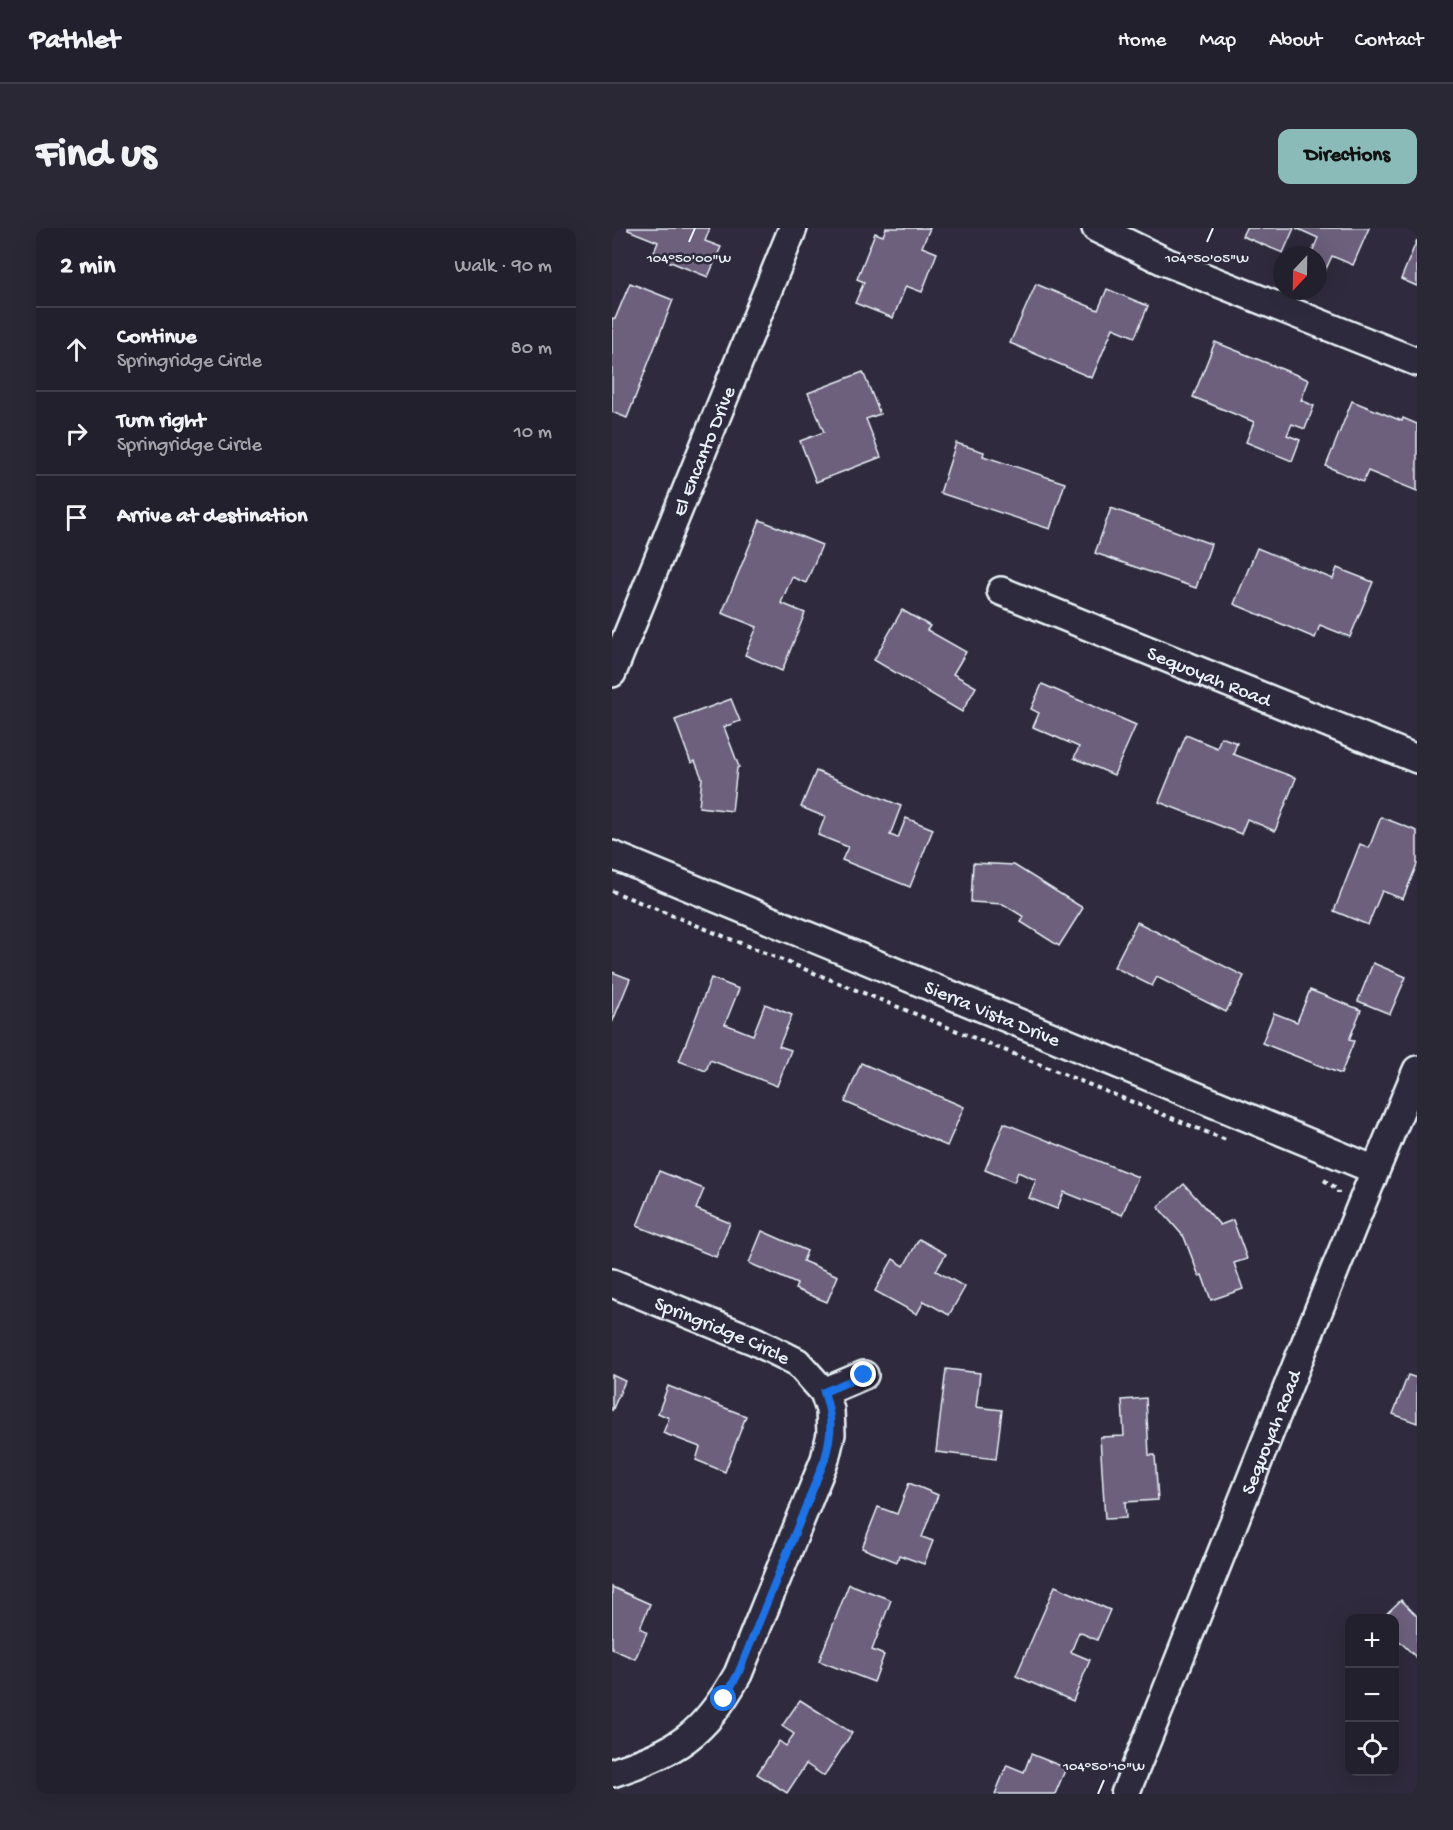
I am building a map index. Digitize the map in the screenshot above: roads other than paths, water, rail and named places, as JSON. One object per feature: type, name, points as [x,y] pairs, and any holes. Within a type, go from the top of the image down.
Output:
[{"type":"street","name":"El Encanto Drive","points":[[612,673],[793,228]]},
{"type":"street","points":[[1096,228],[1166,262],[1417,362]]},
{"type":"street","name":"Sequoyah Road","points":[[1001,591],[1417,759]]},
{"type":"street","name":"Sierra Vista Drive","points":[[612,855],[1375,1170]]},
{"type":"street","name":"Sequoyah Road","points":[[1125,1794],[1417,1070]]},
{"type":"street","name":"Springridge Circle","points":[[612,1283],[755,1341],[797,1362],[824,1392],[830,1410],[831,1434],[825,1459],[738,1674],[724,1699],[688,1739],[646,1762],[612,1773]]},
{"type":"street","points":[[824,1392],[864,1375]]}]
